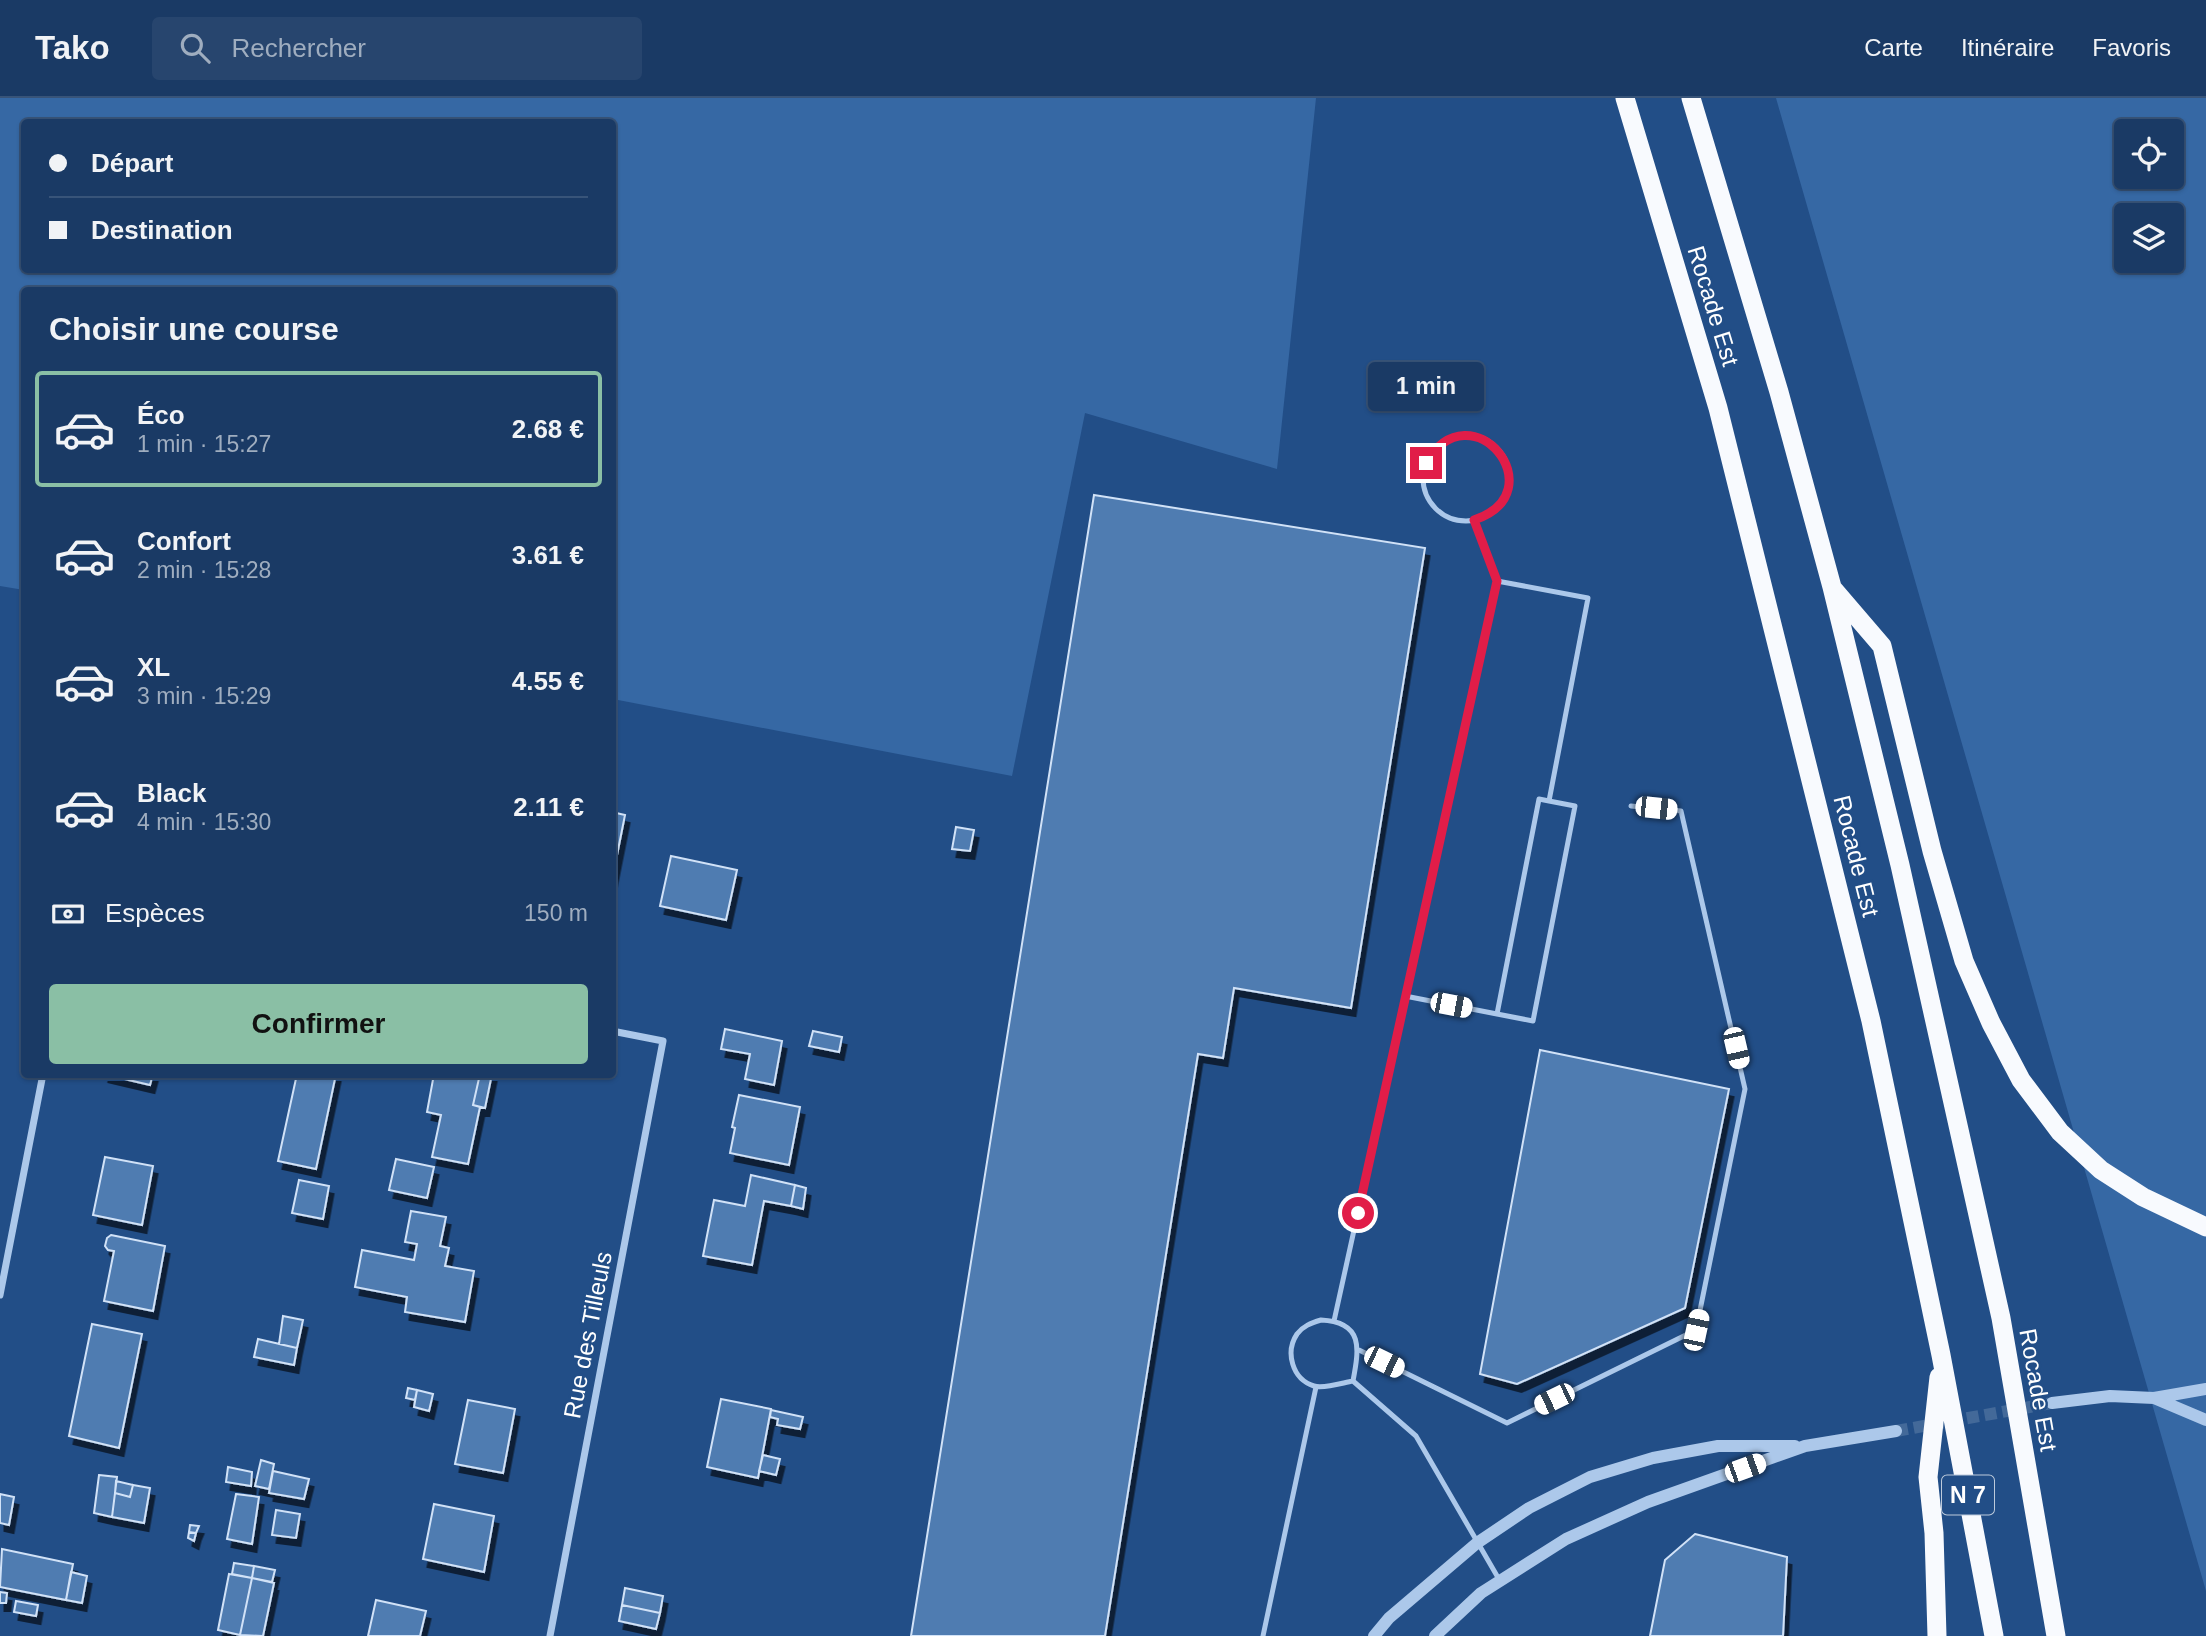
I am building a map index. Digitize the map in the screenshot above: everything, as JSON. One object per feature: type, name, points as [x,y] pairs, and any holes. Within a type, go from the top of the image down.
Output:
[{"type":"highway","name":"Rocade Est","points":[[1625,98],[1718,408],[1871,1021],[1941,1355],[1994,1636]]},
{"type":"highway","name":"Rocade Est","points":[[1691,98],[1779,392],[1832,587],[1900,865],[2001,1318],[2056,1636]]},
{"type":"highway","points":[[1832,587],[1882,646],[1932,851],[1964,961],[1991,1023],[2021,1080],[2060,1132],[2101,1170],[2143,1197],[2206,1227]]},
{"type":"highway","points":[[1937,1636],[1934,1533],[1928,1477],[1941,1355]]},
{"type":"street","name":"Rue des Tilleuls","points":[[550,1636],[663,1041],[616,1032]]},
{"type":"street","points":[[0,1295],[42,1078]]},
{"type":"street","points":[[2052,1404],[2110,1396],[2154,1398],[2206,1389]]},
{"type":"street","points":[[2154,1398],[2206,1420]]},
{"type":"street","points":[[1434,1636],[1481,1593],[1566,1539],[1648,1502],[1805,1446],[1896,1430]]},
{"type":"street","points":[[1374,1636],[1389,1618],[1477,1543],[1529,1508],[1590,1477],[1653,1458],[1718,1446],[1805,1446]]},
{"type":"lane","points":[[1459,436],[1474,436],[1488,441],[1499,451],[1508,471],[1507,494],[1499,506],[1487,516],[1474,520],[1458,520],[1444,515],[1425,493],[1423,478],[1426,463],[1433,451],[1445,441],[1459,436]]},
{"type":"lane","points":[[1334,1321],[1497,581],[1474,520]]},
{"type":"lane","points":[[1497,581],[1588,598],[1549,801]]},
{"type":"lane","points":[[1405,996],[1497,1014],[1533,1021],[1575,806],[1539,799],[1497,1014]]},
{"type":"lane","points":[[1359,1350],[1507,1423],[1696,1330],[1745,1089],[1681,811],[1631,806]]},
{"type":"lane","points":[[1321,1320],[1334,1321],[1346,1327],[1359,1350],[1353,1381],[1316,1387],[1304,1381],[1295,1371],[1291,1359],[1292,1345],[1298,1333],[1308,1324],[1321,1320]]},
{"type":"lane","points":[[1353,1381],[1416,1436],[1500,1581]]},
{"type":"lane","points":[[1263,1636],[1316,1387]]},
{"type":"shaded area","points":[[0,98],[1316,98],[1277,469],[1085,413],[1012,776],[616,700],[616,287],[21,287],[21,590],[0,586]]},
{"type":"shaded area","points":[[1776,98],[2206,98],[2206,1591]]},
{"type":"building","points":[[1094,495],[1425,548],[1351,1008],[1234,988],[1223,1058],[1198,1054],[1105,1636],[911,1636]]},
{"type":"building","points":[[616,813],[625,815],[616,860]]},
{"type":"building","points":[[956,827],[974,830],[970,851],[952,849]]},
{"type":"building","points":[[671,856],[737,870],[726,920],[660,906]]},
{"type":"building","points":[[725,1029],[782,1041],[774,1085],[745,1079],[750,1054],[721,1049]]},
{"type":"building","points":[[813,1031],[842,1037],[839,1052],[809,1046]]},
{"type":"building","points":[[1540,1050],[1729,1089],[1685,1308],[1517,1384],[1480,1374]]},
{"type":"building","points":[[120,1078],[152,1078],[150,1085]]},
{"type":"building","points":[[296,1078],[335,1078],[316,1169],[278,1161]]},
{"type":"building","points":[[433,1078],[479,1078],[473,1105],[480,1107],[468,1164],[432,1157],[441,1115],[427,1112]]},
{"type":"building","points":[[479,1078],[491,1078],[485,1108],[473,1105]]},
{"type":"building","points":[[739,1095],[800,1107],[789,1165],[730,1153]]},
{"type":"building","points":[[105,1157],[153,1166],[142,1225],[93,1215]]},
{"type":"building","points":[[396,1159],[434,1167],[427,1198],[389,1190]]},
{"type":"building","points":[[751,1175],[795,1185],[791,1206],[764,1201],[752,1265],[703,1256],[714,1200],[745,1206]]},
{"type":"building","points":[[299,1180],[329,1186],[323,1219],[292,1213]]},
{"type":"building","points":[[795,1185],[806,1188],[803,1209],[791,1206]]},
{"type":"building","points":[[411,1211],[446,1217],[440,1246],[449,1248],[445,1266],[474,1271],[465,1322],[405,1312],[407,1297],[355,1287],[362,1250],[414,1260],[417,1244],[405,1242]]},
{"type":"building","points":[[111,1235],[165,1246],[153,1311],[104,1301],[114,1251],[105,1246]]},
{"type":"building","points":[[283,1316],[303,1320],[297,1348],[279,1344]]},
{"type":"building","points":[[92,1324],[142,1334],[119,1448],[69,1436]]},
{"type":"building","points":[[258,1339],[297,1348],[294,1365],[254,1357]]},
{"type":"building","points":[[408,1388],[417,1390],[415,1400],[406,1398]]},
{"type":"building","points":[[417,1390],[433,1394],[429,1411],[414,1407]]},
{"type":"building","points":[[721,1399],[771,1409],[758,1478],[707,1467]]},
{"type":"building","points":[[468,1400],[515,1409],[503,1473],[455,1464]]},
{"type":"building","points":[[771,1410],[803,1417],[800,1429],[777,1425],[778,1419],[770,1417]]},
{"type":"building","points":[[763,1455],[780,1459],[776,1475],[759,1471]]},
{"type":"building","points":[[261,1460],[274,1464],[269,1489],[255,1486]]},
{"type":"building","points":[[228,1467],[252,1472],[251,1486],[226,1482]]},
{"type":"building","points":[[273,1471],[309,1479],[304,1499],[269,1493]]},
{"type":"building","points":[[99,1475],[117,1477],[112,1517],[94,1513]]},
{"type":"building","points":[[116,1481],[133,1485],[130,1497],[115,1493]]},
{"type":"building","points":[[133,1485],[150,1488],[144,1523],[112,1517],[115,1493],[130,1497]]},
{"type":"building","points":[[0,1494],[14,1497],[9,1525],[0,1523]]},
{"type":"building","points":[[236,1494],[259,1497],[252,1544],[227,1539]]},
{"type":"building","points":[[434,1504],[494,1516],[484,1572],[423,1559]]},
{"type":"building","points":[[276,1510],[300,1514],[296,1538],[272,1535]]},
{"type":"building","points":[[190,1525],[199,1526],[196,1533],[189,1532]]},
{"type":"building","points":[[189,1532],[196,1533],[194,1541],[188,1538]]},
{"type":"building","points":[[1695,1534],[1787,1557],[1783,1636],[1650,1636],[1665,1560]]},
{"type":"building","points":[[2,1549],[73,1564],[66,1600],[0,1587]]},
{"type":"building","points":[[234,1563],[254,1566],[252,1578],[232,1574]]},
{"type":"building","points":[[254,1566],[275,1570],[272,1582],[252,1578]]},
{"type":"building","points":[[71,1572],[87,1576],[82,1603],[66,1600]]},
{"type":"building","points":[[229,1574],[252,1578],[240,1635],[218,1630]]},
{"type":"building","points":[[252,1578],[274,1583],[263,1636],[240,1635]]},
{"type":"building","points":[[625,1588],[663,1596],[660,1613],[622,1605]]},
{"type":"building","points":[[0,1592],[7,1593],[6,1603],[0,1603]]},
{"type":"building","points":[[376,1600],[426,1611],[420,1636],[368,1636]]},
{"type":"building","points":[[16,1601],[38,1605],[36,1616],[14,1612]]},
{"type":"building","points":[[622,1605],[660,1613],[656,1629],[619,1621]]},
{"type":"tunnel","points":[[1896,1431],[2052,1403]]},
{"type":"route","points":[[1358,1213],[1497,581],[1474,520],[1487,516],[1499,506],[1507,494],[1509,478],[1507,464],[1499,451],[1488,441],[1474,436],[1459,436],[1445,441],[1433,451],[1426,463]]}]
